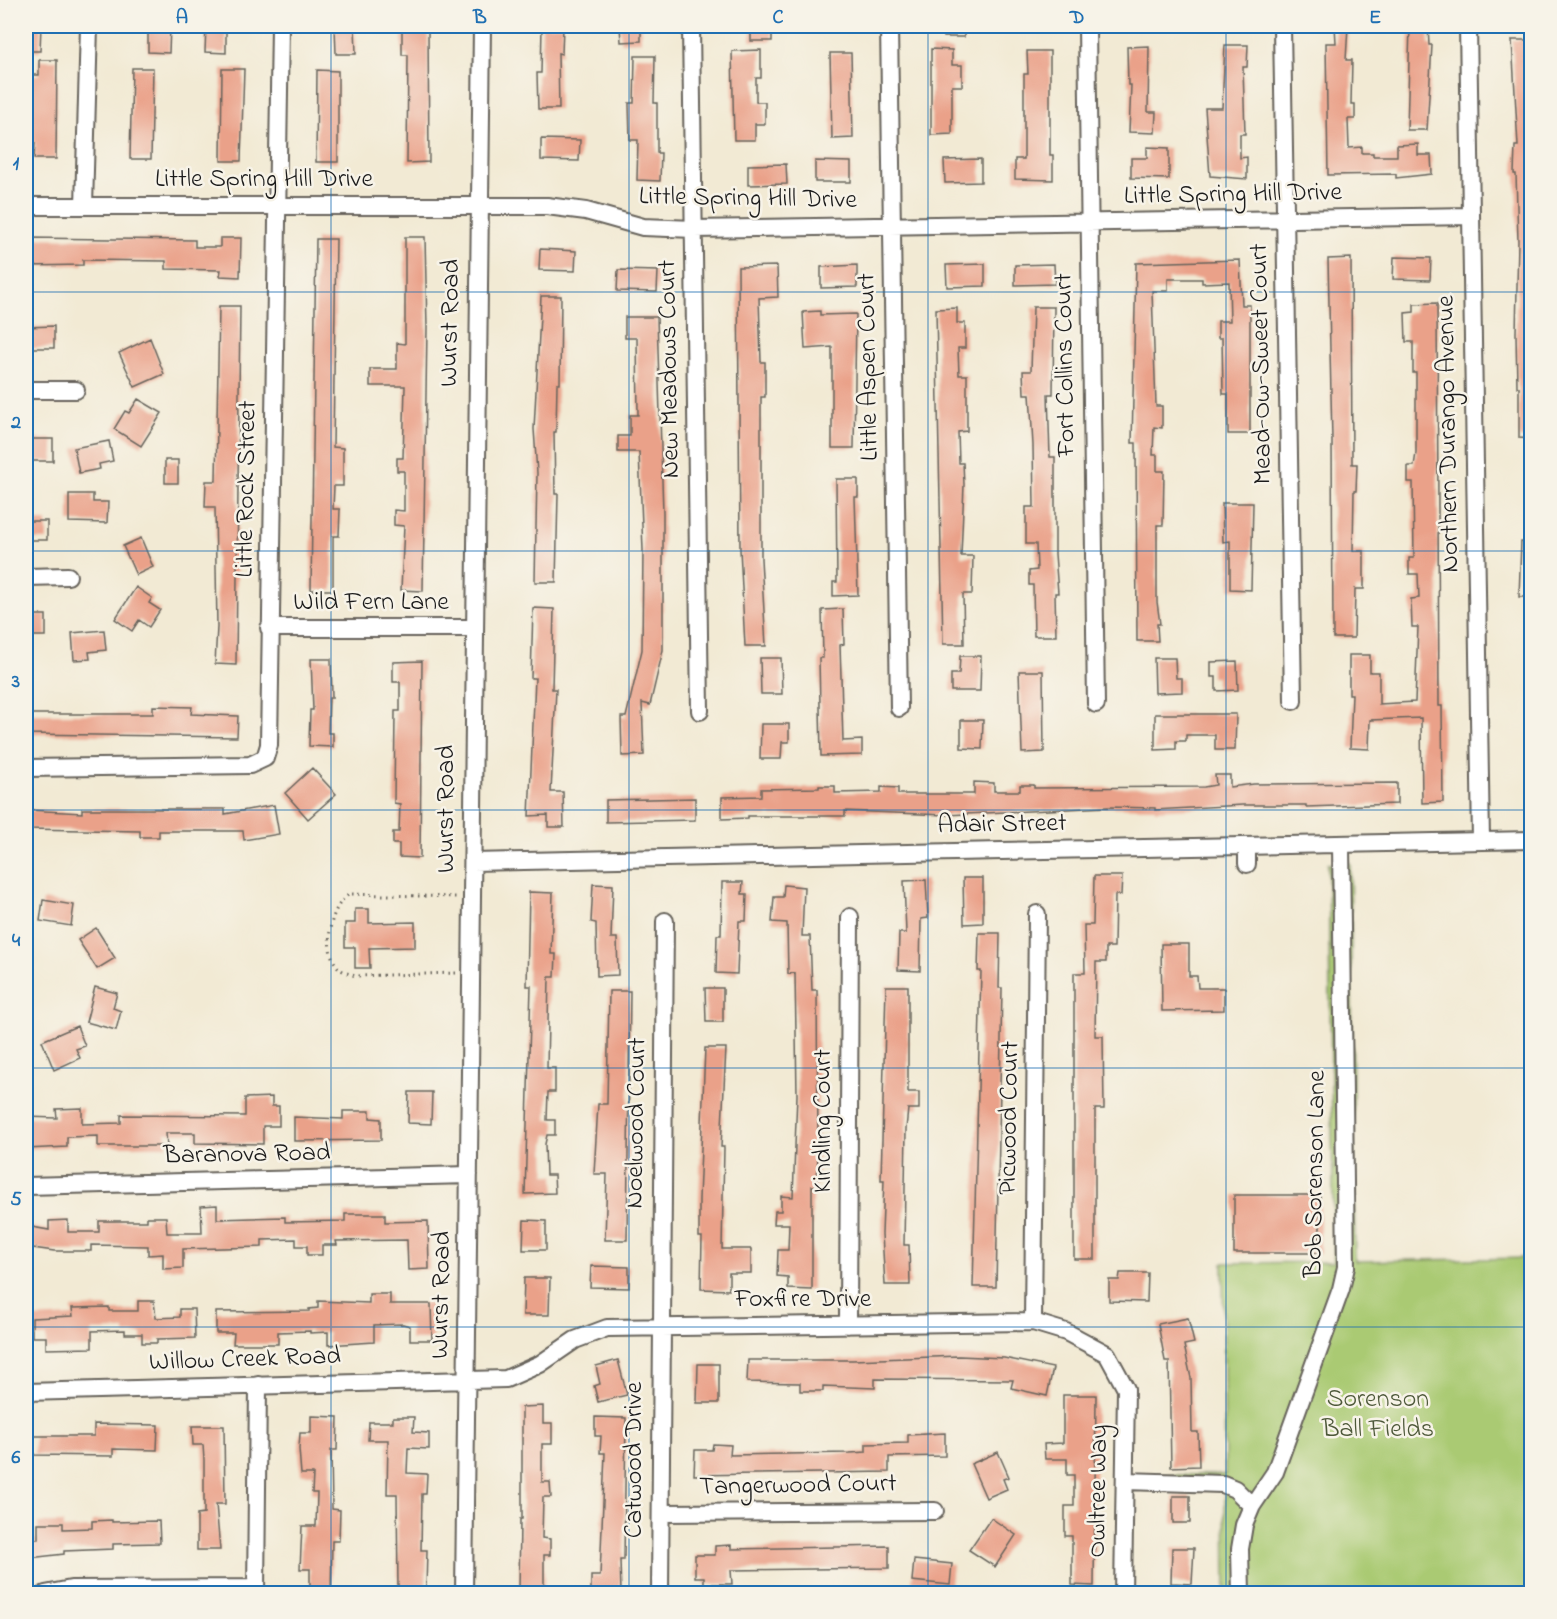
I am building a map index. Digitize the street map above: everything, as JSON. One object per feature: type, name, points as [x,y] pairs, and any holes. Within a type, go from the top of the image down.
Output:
[{"type":"street","points":[[84,206],[89,26]]},
{"type":"street","name":"Little Rock Street","points":[[26,768],[250,765],[265,758],[269,745],[280,26]]},
{"type":"street","name":"Wurst Road","points":[[464,1593],[472,972],[473,628],[482,26]]},
{"type":"street","name":"New Meadows Court","points":[[691,26],[700,711]]},
{"type":"street","name":"Little Aspen Court","points":[[890,26],[899,708]]},
{"type":"street","name":"Fort Collins Court","points":[[1087,26],[1096,704]]},
{"type":"street","name":"Mead-Ow-Sweet Court","points":[[1282,26],[1293,701]]},
{"type":"street","name":"Northern Durango Avenue","points":[[1468,26],[1481,841]]},
{"type":"street","name":"Little Spring Hill Drive","points":[[26,206],[278,204],[547,206],[586,212],[644,227],[694,229],[1471,216]]},
{"type":"street","points":[[26,390],[76,390]]},
{"type":"street","points":[[26,577],[69,576]]},
{"type":"street","name":"Wild Fern Lane","points":[[269,628],[473,628]]},
{"type":"street","name":"Adair Street","points":[[473,862],[1532,840]]},
{"type":"street","name":"Bob Sorenson Lane","points":[[1241,1593],[1240,1549],[1244,1525],[1252,1506],[1275,1472],[1341,1289],[1346,1267],[1341,844]]},
{"type":"street","points":[[1247,846],[1247,864]]},
{"type":"street","name":"Picwood Court","points":[[1033,1322],[1037,914]]},
{"type":"street","name":"Kindling Court","points":[[848,1325],[850,917]]},
{"type":"street","name":"Noelwood Court","points":[[660,1326],[665,921]]},
{"type":"street","name":"Baranova Road","points":[[26,1186],[469,1175]]},
{"type":"street","name":"Foxfire Drive","points":[[466,1378],[506,1378],[540,1364],[575,1340],[607,1328],[1033,1322],[1066,1332],[1107,1354],[1126,1389]]},
{"type":"street","name":"Catwood Drive","points":[[660,1326],[660,1593]]},
{"type":"street","name":"Willow Creek Road","points":[[26,1392],[466,1378]]},
{"type":"street","points":[[45,1593],[71,1589],[256,1591],[258,1385]]},
{"type":"street","name":"Owltree Way","points":[[1123,1593],[1126,1389]]},
{"type":"street","points":[[1125,1481],[1223,1484],[1235,1490],[1252,1506]]},
{"type":"street","name":"Tangerwood Court","points":[[661,1513],[934,1510]]},
{"type":"path","points":[[472,899],[410,894],[350,894],[342,898],[336,906],[331,928],[331,953],[334,963],[342,971],[355,976],[472,972]]},
{"type":"green space","name":"Sorenson Ball Fields","points":[[1350,863],[1355,1261],[1531,1258],[1531,1593],[1226,1593],[1225,1490],[1147,1475],[1225,1475],[1223,1263],[1334,1262],[1328,864]]},
{"type":"building","points":[[26,26],[41,26],[40,51],[26,51]]},
{"type":"building","points":[[148,26],[170,26],[169,53],[148,52]]},
{"type":"building","points":[[206,26],[226,26],[226,53],[205,52]]},
{"type":"building","points":[[335,26],[355,26],[356,54],[336,54]]},
{"type":"building","points":[[542,26],[563,26],[562,54],[558,53],[559,109],[538,109],[537,73],[541,73]]},
{"type":"building","points":[[620,26],[641,26],[641,41],[621,42]]},
{"type":"building","points":[[751,26],[772,26],[772,41],[751,41]]},
{"type":"building","points":[[943,26],[964,26],[964,37],[944,37]]},
{"type":"building","points":[[1335,26],[1348,26],[1346,60],[1352,60],[1351,104],[1355,104],[1355,119],[1348,119],[1349,148],[1362,147],[1362,153],[1373,153],[1373,156],[1397,156],[1397,145],[1418,144],[1418,155],[1431,155],[1432,174],[1396,178],[1396,174],[1328,175],[1326,43],[1336,43]]},
{"type":"building","points":[[1410,26],[1428,26],[1429,45],[1432,45],[1427,130],[1407,130]]},
{"type":"building","points":[[402,27],[428,27],[429,162],[407,163],[408,55],[402,55]]},
{"type":"building","points":[[1512,40],[1532,40],[1532,439],[1519,438],[1516,333],[1518,241],[1516,174],[1514,174],[1515,146],[1518,146]]},
{"type":"building","points":[[1225,45],[1248,45],[1247,67],[1243,67],[1245,134],[1240,134],[1240,158],[1247,157],[1247,179],[1210,176],[1205,108],[1222,108]]},
{"type":"building","points":[[1149,46],[1148,112],[1156,112],[1155,133],[1129,132],[1131,85],[1128,85],[1127,47]]},
{"type":"building","points":[[931,49],[952,50],[952,65],[962,65],[962,86],[952,86],[952,134],[931,135]]},
{"type":"building","points":[[761,50],[761,78],[756,78],[756,102],[765,102],[765,124],[755,124],[755,140],[734,140],[732,51]]},
{"type":"building","points":[[1027,51],[1050,51],[1050,155],[1053,155],[1053,180],[1015,179],[1015,159],[1024,159],[1024,74],[1028,74]]},
{"type":"building","points":[[830,53],[851,53],[853,138],[832,139]]},
{"type":"building","points":[[635,56],[655,56],[654,103],[657,103],[657,153],[661,153],[660,181],[637,180],[638,140],[630,140],[629,103],[634,103]]},
{"type":"building","points":[[39,60],[57,60],[56,159],[34,159],[35,143],[27,143],[30,75],[39,75]]},
{"type":"building","points":[[132,68],[153,68],[151,159],[130,159]]},
{"type":"building","points":[[222,69],[244,69],[241,161],[221,161]]},
{"type":"building","points":[[317,70],[338,71],[338,162],[316,162]]},
{"type":"building","points":[[541,139],[580,140],[579,161],[541,160]]},
{"type":"building","points":[[1147,147],[1169,148],[1169,179],[1131,178],[1131,158],[1147,158]]},
{"type":"building","points":[[981,159],[981,182],[945,183],[944,160]]},
{"type":"building","points":[[815,161],[851,162],[851,182],[815,182]]},
{"type":"building","points":[[786,164],[787,184],[748,185],[748,165]]},
{"type":"building","points":[[405,237],[425,237],[427,328],[423,591],[401,590],[404,526],[394,525],[394,510],[404,511],[404,471],[397,471],[397,458],[403,458],[405,386],[370,386],[370,369],[397,369],[397,343],[405,344]]},
{"type":"building","points":[[26,238],[195,240],[195,247],[220,247],[220,238],[241,238],[240,277],[220,276],[221,270],[166,269],[166,261],[83,260],[83,265],[26,266]]},
{"type":"building","points":[[316,239],[336,239],[333,447],[343,448],[343,486],[334,486],[333,509],[340,509],[339,536],[333,536],[333,590],[311,590]]},
{"type":"building","points":[[540,249],[576,251],[575,271],[539,270]]},
{"type":"building","points":[[1394,257],[1431,258],[1430,280],[1393,279]]},
{"type":"building","points":[[1351,258],[1352,464],[1357,464],[1353,551],[1364,551],[1364,589],[1355,589],[1354,638],[1333,638],[1328,259]]},
{"type":"building","points":[[1240,260],[1242,305],[1250,305],[1250,434],[1228,434],[1228,394],[1223,394],[1222,338],[1218,338],[1218,321],[1230,321],[1229,282],[1202,283],[1202,279],[1168,279],[1168,291],[1152,291],[1156,406],[1162,406],[1162,428],[1154,427],[1153,455],[1157,455],[1157,471],[1164,471],[1163,525],[1157,525],[1157,602],[1160,624],[1157,624],[1158,641],[1137,641],[1136,443],[1132,443],[1136,263]]},
{"type":"building","points":[[985,264],[985,286],[947,287],[946,265]]},
{"type":"building","points":[[1054,264],[1055,284],[1015,285],[1015,265]]},
{"type":"building","points":[[857,265],[857,287],[821,288],[821,267]]},
{"type":"building","points":[[777,266],[778,297],[759,298],[761,362],[765,362],[765,397],[761,397],[761,559],[766,646],[745,646],[740,549],[738,267]]},
{"type":"building","points":[[618,270],[658,271],[657,292],[617,291]]},
{"type":"building","points":[[541,296],[561,296],[560,384],[557,384],[556,432],[554,432],[555,494],[558,494],[556,582],[535,582],[537,473],[534,429]]},
{"type":"building","points":[[1437,303],[1439,706],[1442,706],[1443,802],[1422,803],[1421,718],[1370,720],[1369,749],[1350,748],[1352,694],[1349,694],[1349,655],[1370,655],[1370,672],[1379,672],[1379,704],[1415,702],[1418,627],[1412,627],[1411,599],[1419,598],[1418,574],[1409,574],[1409,558],[1414,558],[1413,482],[1408,482],[1408,466],[1414,466],[1416,453],[1416,373],[1413,373],[1413,342],[1406,342],[1405,313],[1414,312],[1414,304]]},
{"type":"building","points":[[219,306],[240,306],[236,665],[215,664],[217,627],[215,507],[205,507],[206,481],[216,481]]},
{"type":"building","points":[[1033,307],[1054,307],[1053,394],[1048,394],[1050,457],[1055,457],[1055,554],[1058,593],[1055,593],[1056,636],[1034,636],[1033,585],[1029,585],[1029,571],[1037,570],[1036,544],[1026,544],[1026,507],[1034,507],[1033,445],[1030,394],[1024,394],[1023,371],[1031,371]]},
{"type":"building","points":[[957,308],[957,323],[965,323],[965,348],[958,348],[959,375],[967,375],[967,431],[958,432],[959,463],[963,463],[964,485],[961,556],[973,556],[972,594],[963,594],[964,644],[943,644],[936,309]]},
{"type":"building","points":[[820,311],[820,315],[856,314],[854,448],[832,448],[832,347],[805,349],[803,312]]},
{"type":"building","points":[[625,317],[657,317],[663,513],[663,650],[650,705],[642,703],[644,755],[622,756],[621,717],[626,717],[642,650],[643,550],[639,452],[618,452],[618,436],[630,436],[630,415],[638,415],[637,338],[625,338]]},
{"type":"building","points":[[54,326],[54,348],[26,348],[26,327]]},
{"type":"building","points":[[150,338],[164,374],[135,387],[119,353]]},
{"type":"building","points":[[138,399],[162,413],[141,446],[114,429],[125,411],[129,413]]},
{"type":"building","points":[[26,439],[53,439],[53,461],[26,461]]},
{"type":"building","points":[[109,441],[113,461],[99,464],[100,469],[79,473],[74,448]]},
{"type":"building","points":[[165,460],[178,460],[178,483],[165,483]]},
{"type":"building","points":[[836,479],[858,479],[858,497],[855,497],[858,595],[833,596],[833,582],[837,582]]},
{"type":"building","points":[[69,494],[93,494],[93,502],[108,502],[107,523],[69,522]]},
{"type":"building","points":[[1222,503],[1253,503],[1251,590],[1230,589],[1230,541],[1223,542]]},
{"type":"building","points":[[26,521],[47,521],[47,540],[26,540]]},
{"type":"building","points":[[141,538],[153,567],[136,575],[123,546]]},
{"type":"building","points":[[1521,542],[1532,542],[1532,597],[1519,597]]},
{"type":"building","points":[[136,587],[152,598],[149,603],[160,610],[149,627],[139,620],[132,631],[115,619]]},
{"type":"building","points":[[533,608],[554,609],[552,689],[556,689],[551,792],[563,792],[564,827],[548,827],[548,815],[529,816],[535,678],[531,678]]},
{"type":"building","points":[[843,609],[844,644],[840,645],[843,741],[862,740],[862,755],[821,756],[819,658],[823,658],[822,610]]},
{"type":"building","points":[[26,615],[46,615],[46,636],[26,636]]},
{"type":"building","points":[[104,630],[106,650],[89,652],[90,659],[74,660],[72,633]]},
{"type":"building","points":[[960,656],[981,656],[980,691],[951,691],[951,674],[959,674]]},
{"type":"building","points":[[760,658],[781,658],[782,694],[761,694]]},
{"type":"building","points":[[1154,658],[1175,658],[1176,678],[1182,678],[1182,692],[1155,693]]},
{"type":"building","points":[[311,659],[331,659],[332,698],[329,698],[328,733],[333,733],[333,747],[309,746],[310,710],[313,710]]},
{"type":"building","points":[[422,661],[420,858],[399,857],[399,844],[393,844],[393,832],[399,832],[400,804],[394,803],[395,711],[400,711],[400,682],[393,682],[393,662]]},
{"type":"building","points":[[1237,661],[1238,690],[1216,691],[1216,677],[1211,677],[1211,662]]},
{"type":"building","points":[[1019,671],[1043,671],[1044,752],[1022,753]]},
{"type":"building","points":[[153,706],[192,707],[191,714],[238,716],[237,737],[26,734],[26,714],[153,714]]},
{"type":"building","points":[[1155,714],[1236,714],[1235,750],[1215,750],[1215,735],[1186,735],[1186,741],[1176,741],[1176,749],[1155,750]]},
{"type":"building","points":[[961,720],[983,720],[982,749],[961,748]]},
{"type":"building","points":[[761,724],[789,724],[789,742],[782,742],[781,759],[760,759]]},
{"type":"building","points":[[312,768],[336,794],[308,819],[285,793]]},
{"type":"building","points":[[1215,775],[1230,775],[1230,787],[1254,784],[1397,783],[1397,804],[1306,807],[1306,805],[1243,805],[1155,810],[1155,808],[1108,807],[946,815],[845,811],[845,816],[748,816],[748,818],[722,819],[722,797],[761,796],[761,789],[835,786],[835,793],[881,792],[881,787],[898,788],[898,794],[974,794],[974,782],[994,783],[994,791],[1020,791],[1020,785],[1034,785],[1034,788],[1204,787],[1216,785]]},
{"type":"building","points":[[695,798],[695,820],[606,822],[606,800]]},
{"type":"building","points":[[274,805],[279,834],[244,840],[243,831],[159,831],[159,837],[140,837],[140,831],[26,829],[27,810],[82,813],[82,809],[225,809],[225,814]]},
{"type":"building","points":[[1094,876],[1122,876],[1121,895],[1115,895],[1114,947],[1106,947],[1106,962],[1096,962],[1095,1036],[1103,1036],[1104,1109],[1095,1109],[1095,1259],[1074,1259],[1074,973],[1085,973],[1084,925],[1093,925]]},
{"type":"building","points":[[963,878],[983,878],[983,923],[964,924]]},
{"type":"building","points":[[926,880],[928,918],[921,919],[920,971],[898,970],[899,933],[906,933],[904,881]]},
{"type":"building","points":[[722,882],[743,882],[742,894],[747,894],[746,921],[739,921],[737,974],[716,973],[717,935],[721,935]]},
{"type":"building","points":[[593,884],[613,885],[611,938],[617,938],[618,975],[597,976],[596,923],[591,922]]},
{"type":"building","points":[[784,885],[804,887],[802,936],[810,936],[812,990],[817,990],[818,1149],[817,1186],[812,1186],[812,1290],[788,1289],[788,1277],[777,1276],[778,1250],[788,1250],[789,1224],[774,1224],[775,1211],[781,1211],[781,1196],[793,1197],[797,1095],[795,973],[788,974],[787,923],[772,922],[774,897],[783,897]]},
{"type":"building","points":[[529,892],[553,893],[551,954],[556,954],[555,977],[549,977],[547,1068],[555,1068],[555,1092],[548,1092],[547,1120],[555,1120],[555,1135],[547,1135],[545,1144],[546,1175],[554,1175],[555,1193],[525,1194],[531,986],[527,986]]},
{"type":"building","points":[[43,900],[74,905],[71,926],[40,921]]},
{"type":"building","points":[[355,909],[369,909],[369,923],[415,922],[415,947],[369,948],[370,968],[355,968],[355,947],[345,947],[345,923],[355,923]]},
{"type":"building","points":[[96,928],[115,958],[97,969],[78,940]]},
{"type":"building","points":[[979,933],[1000,933],[999,988],[1002,988],[996,1287],[973,1287],[981,971],[978,971]]},
{"type":"building","points":[[1161,944],[1189,944],[1189,976],[1197,976],[1198,988],[1224,988],[1224,1010],[1162,1011]]},
{"type":"building","points":[[886,986],[908,986],[908,1092],[919,1092],[919,1109],[908,1109],[906,1129],[904,1245],[909,1245],[910,1285],[885,1285],[882,1234],[884,1180],[881,1180]]},
{"type":"building","points":[[95,987],[117,993],[113,1008],[121,1011],[116,1030],[86,1022]]},
{"type":"building","points":[[705,988],[723,988],[723,1022],[706,1022]]},
{"type":"building","points":[[609,991],[630,991],[627,1240],[605,1240],[607,1174],[594,1174],[598,1104],[607,1104]]},
{"type":"building","points":[[77,1026],[85,1046],[76,1049],[80,1058],[54,1070],[42,1041]]},
{"type":"building","points":[[705,1048],[726,1048],[721,1147],[724,1147],[722,1249],[751,1249],[751,1273],[729,1273],[729,1290],[701,1289],[702,1237],[699,1237],[699,1199]]},
{"type":"building","points":[[409,1092],[432,1092],[431,1124],[408,1123]]},
{"type":"building","points":[[272,1097],[272,1106],[279,1106],[279,1126],[263,1126],[263,1144],[195,1143],[195,1133],[166,1133],[167,1146],[98,1146],[98,1136],[67,1137],[67,1147],[26,1149],[26,1117],[57,1118],[56,1109],[82,1108],[82,1124],[121,1123],[121,1115],[245,1116],[245,1098]]},
{"type":"building","points":[[343,1111],[370,1111],[370,1118],[381,1119],[381,1140],[294,1141],[294,1117],[343,1119]]},
{"type":"building","points":[[1234,1195],[1320,1195],[1320,1253],[1234,1253]]},
{"type":"building","points":[[217,1205],[217,1219],[285,1217],[285,1222],[345,1221],[345,1214],[385,1214],[385,1222],[428,1221],[429,1269],[408,1270],[407,1240],[336,1241],[337,1245],[322,1245],[322,1255],[307,1255],[307,1246],[296,1246],[296,1239],[262,1240],[262,1247],[183,1249],[183,1268],[163,1269],[163,1254],[148,1255],[148,1246],[91,1245],[91,1251],[54,1251],[26,1247],[26,1226],[49,1230],[49,1221],[68,1220],[68,1232],[99,1232],[99,1221],[147,1221],[147,1217],[166,1217],[167,1233],[202,1233],[201,1206]]},
{"type":"building","points":[[524,1220],[546,1221],[546,1250],[523,1250]]},
{"type":"building","points":[[591,1266],[629,1267],[629,1288],[590,1287]]},
{"type":"building","points":[[1120,1273],[1148,1273],[1147,1302],[1109,1301],[1109,1280],[1119,1280]]},
{"type":"building","points":[[524,1278],[550,1278],[549,1315],[523,1315]]},
{"type":"building","points":[[369,1294],[390,1294],[390,1304],[431,1304],[432,1340],[410,1340],[410,1326],[403,1324],[374,1325],[374,1342],[328,1345],[328,1332],[278,1332],[278,1344],[233,1344],[234,1333],[216,1333],[216,1312],[309,1311],[309,1309],[318,1308],[318,1301],[369,1303]]},
{"type":"building","points":[[138,1301],[154,1301],[156,1318],[180,1317],[180,1309],[194,1309],[195,1338],[157,1339],[157,1343],[142,1343],[142,1334],[125,1334],[125,1330],[92,1331],[92,1348],[46,1349],[46,1337],[32,1337],[32,1318],[73,1316],[72,1308],[109,1307],[109,1311],[138,1311]]},
{"type":"building","points":[[1188,1318],[1194,1343],[1184,1345],[1191,1378],[1192,1432],[1198,1432],[1199,1466],[1171,1467],[1169,1361],[1165,1361],[1158,1324]]},
{"type":"building","points":[[959,1356],[1004,1358],[1053,1368],[1047,1396],[1011,1388],[1013,1380],[875,1379],[875,1388],[823,1386],[823,1391],[800,1391],[800,1383],[747,1382],[748,1360],[853,1360]]},
{"type":"building","points":[[618,1360],[627,1395],[598,1402],[594,1386],[600,1384],[596,1366]]},
{"type":"building","points":[[698,1364],[719,1364],[719,1403],[697,1403]]},
{"type":"building","points":[[1063,1395],[1096,1395],[1094,1586],[1072,1585],[1072,1536],[1065,1536],[1065,1506],[1074,1506],[1074,1475],[1067,1475],[1067,1459],[1045,1459],[1044,1444],[1063,1443]]},
{"type":"building","points":[[543,1406],[543,1423],[552,1423],[552,1444],[542,1444],[542,1482],[550,1482],[551,1497],[543,1497],[542,1538],[550,1539],[550,1555],[544,1555],[544,1593],[519,1593],[520,1519],[522,1519],[522,1407]]},
{"type":"building","points":[[311,1416],[338,1417],[337,1450],[331,1450],[332,1509],[340,1510],[339,1541],[332,1541],[331,1590],[310,1590],[310,1569],[300,1569],[302,1526],[316,1526],[317,1493],[312,1493],[313,1474],[301,1474],[299,1449],[300,1433],[311,1433]]},
{"type":"building","points":[[393,1417],[414,1417],[413,1432],[429,1433],[429,1449],[408,1448],[407,1473],[427,1474],[426,1494],[422,1494],[421,1550],[427,1550],[426,1591],[398,1590],[397,1494],[387,1494],[388,1440],[368,1440],[369,1422],[393,1422]]},
{"type":"building","points":[[595,1417],[626,1418],[624,1560],[620,1560],[621,1593],[591,1593],[591,1576],[600,1576],[605,1453],[600,1453],[601,1436],[595,1436]]},
{"type":"building","points":[[94,1424],[158,1425],[157,1450],[113,1449],[113,1456],[34,1455],[34,1436],[94,1436]]},
{"type":"building","points":[[192,1426],[224,1426],[225,1504],[216,1504],[220,1550],[197,1550],[197,1515],[204,1514],[204,1460],[203,1445],[193,1445]]},
{"type":"building","points":[[945,1433],[945,1456],[889,1457],[889,1472],[694,1475],[695,1450],[712,1450],[713,1444],[731,1445],[730,1455],[850,1453],[866,1452],[866,1444],[908,1443],[908,1435]]},
{"type":"building","points":[[998,1452],[1009,1477],[1003,1479],[1007,1489],[986,1498],[971,1464]]},
{"type":"building","points":[[1173,1496],[1190,1496],[1190,1523],[1173,1523]]},
{"type":"building","points":[[991,1518],[1016,1535],[995,1567],[969,1550]]},
{"type":"building","points":[[112,1520],[112,1522],[159,1521],[160,1543],[113,1544],[113,1549],[64,1551],[64,1554],[30,1558],[30,1539],[38,1539],[38,1523],[63,1523],[63,1529],[92,1528],[92,1521]]},
{"type":"building","points":[[731,1545],[731,1549],[889,1546],[889,1568],[731,1570],[732,1584],[704,1584],[704,1577],[695,1577],[695,1555],[715,1555],[715,1546]]},
{"type":"building","points":[[1172,1548],[1194,1548],[1192,1584],[1171,1583]]},
{"type":"building","points":[[914,1560],[952,1564],[950,1585],[912,1581]]}]
